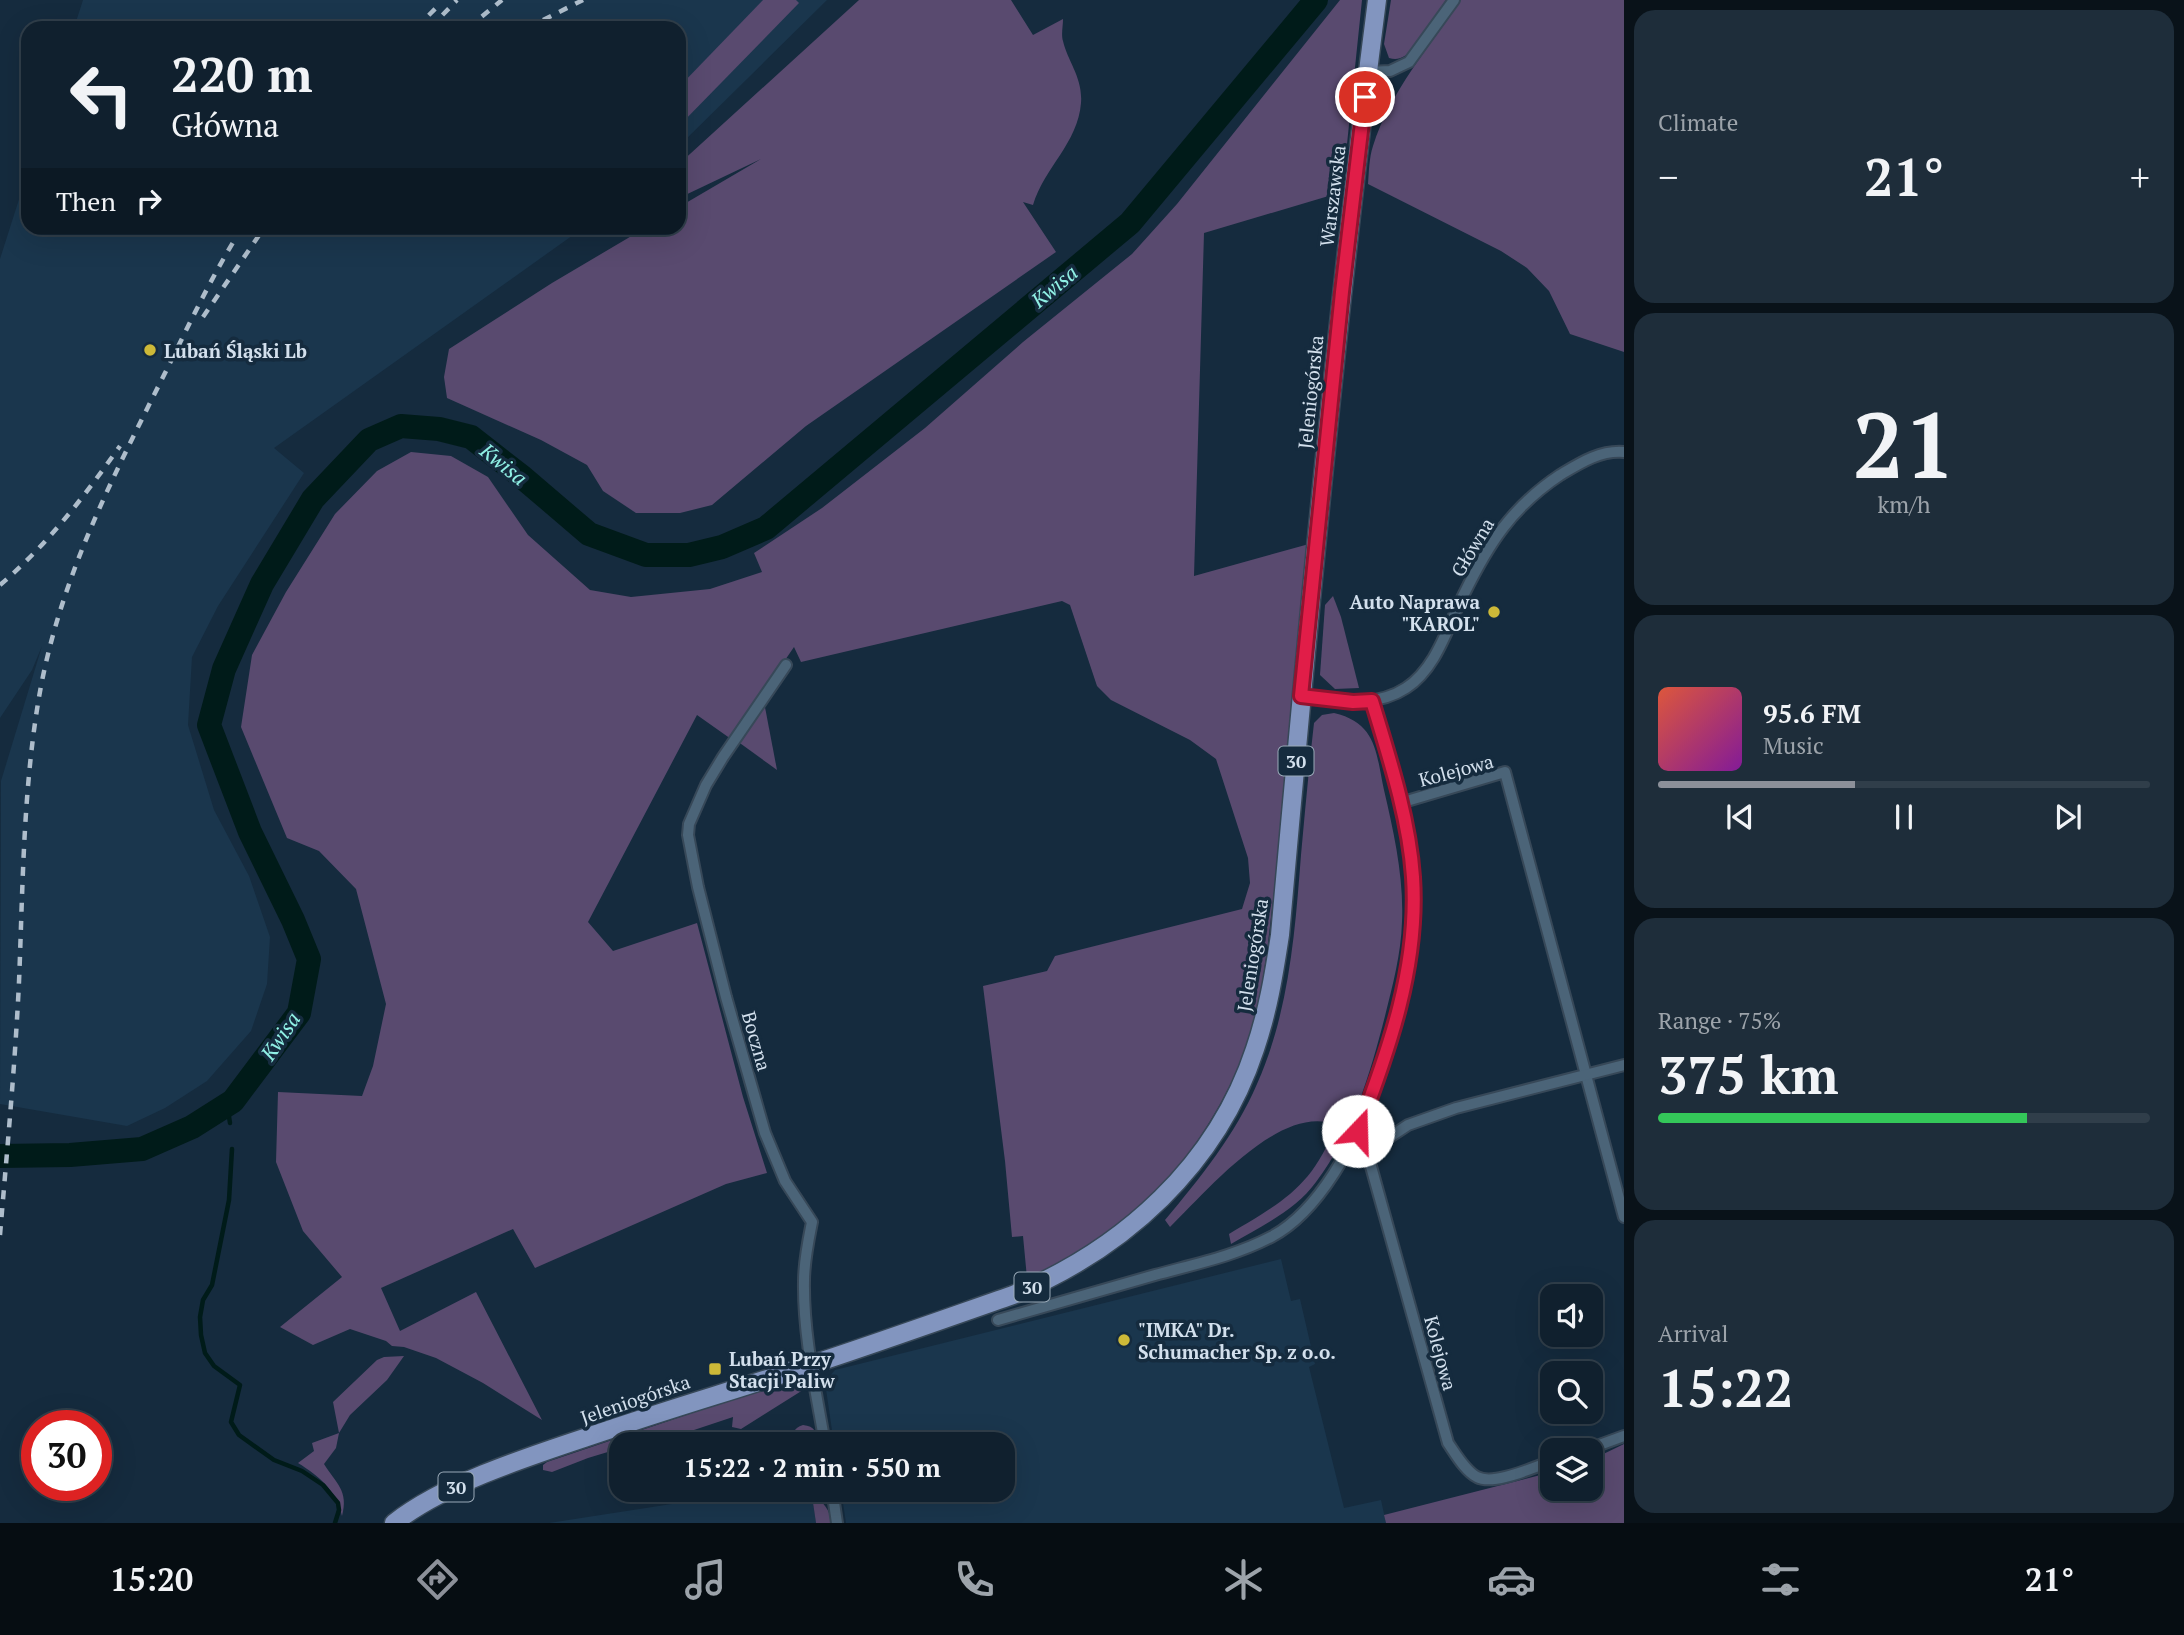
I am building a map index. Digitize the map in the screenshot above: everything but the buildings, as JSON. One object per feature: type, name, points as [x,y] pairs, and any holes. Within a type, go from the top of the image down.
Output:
[{"type":"main road","name":"Warszawska","points":[[1344,272],[1377,0]]},
{"type":"main road","name":"Jeleniogórska","points":[[394,1523],[467,1481],[554,1448],[812,1365],[1044,1282],[1119,1237],[1173,1186],[1211,1138],[1240,1087],[1255,1051],[1273,983],[1280,935],[1344,272]]},
{"type":"street","points":[[1369,63],[1390,71],[1409,62],[1454,0]]},
{"type":"street","name":"Główna","points":[[1301,696],[1353,702],[1372,701],[1405,689],[1425,671],[1499,532],[1523,503],[1584,460],[1613,451],[1624,452]]},
{"type":"street","name":"Boczna","points":[[786,666],[706,785],[689,824],[688,835],[698,887],[726,997],[765,1133],[785,1181],[812,1222],[804,1279],[812,1365],[823,1432]]},
{"type":"street","points":[[998,1320],[1231,1254],[1272,1236],[1289,1225],[1331,1179],[1358,1131],[1384,1058],[1401,1005],[1410,955],[1414,906],[1413,875],[1400,803],[1372,701]]},
{"type":"street","name":"Kolejowa","points":[[1400,803],[1505,772],[1624,1217]]},
{"type":"street","points":[[1350,1146],[1367,1152],[1408,1125],[1456,1108],[1624,1065]]},
{"type":"street","name":"Kolejowa","points":[[1367,1152],[1448,1443],[1475,1476],[1487,1480],[1540,1465]]},
{"type":"street","points":[[1603,1444],[1624,1436]]},
{"type":"street","points":[[834,1502],[837,1523]]},
{"type":"shaded area","points":[[83,0],[827,0],[686,139],[686,21],[76,21]]},
{"type":"shaded area","points":[[763,0],[796,0],[799,3],[686,119],[686,80]]},
{"type":"shaded area","points":[[859,0],[1011,0],[1033,35],[1063,19],[1065,49],[1080,86],[1079,117],[1033,205],[1023,202],[1056,252],[806,426],[712,505],[680,513],[636,513],[603,491],[587,465],[541,440],[447,398],[444,377],[449,349],[633,235],[686,235],[686,203],[761,159],[686,195],[686,158]]},
{"type":"shaded area","points":[[1340,0],[1362,0],[1342,192],[1204,233],[1194,576],[1309,544],[1282,824],[1258,1006],[1243,1056],[1229,1088],[1191,1149],[1169,1178],[1118,1227],[1091,1247],[1030,1279],[1027,1278],[1023,1236],[1012,1237],[983,986],[1047,971],[1055,956],[1242,909],[1250,883],[1248,858],[1216,759],[1190,740],[1111,700],[1097,686],[1070,605],[1062,601],[801,662],[794,647],[731,739],[697,715],[588,922],[613,951],[697,923],[743,1097],[767,1173],[726,1184],[535,1268],[513,1229],[381,1288],[400,1331],[476,1292],[542,1420],[483,1383],[436,1358],[404,1347],[392,1346],[386,1341],[350,1329],[313,1345],[280,1327],[342,1277],[303,1231],[276,1162],[278,1092],[362,1096],[373,1066],[386,1004],[356,889],[319,851],[287,838],[241,727],[252,655],[286,592],[335,514],[377,471],[411,452],[451,456],[488,477],[528,535],[590,590],[631,597],[710,589],[762,572],[754,553],[822,508],[925,428],[1023,342],[1132,254],[1177,204]]},
{"type":"shaded area","points":[[1391,0],[1446,0],[1412,50],[1396,59],[1389,58],[1384,44]]},
{"type":"shaded area","points":[[1461,0],[1624,0],[1624,352],[1570,334],[1549,291],[1527,268],[1501,251],[1368,184],[1369,165],[1380,126],[1400,88]]},
{"type":"shaded area","points":[[21,193],[21,235],[573,235],[274,448],[304,473],[218,606],[192,657],[188,725],[214,810],[249,876],[270,937],[267,984],[251,1031],[207,1081],[165,1108],[127,1126],[0,1104],[1,781],[42,646],[32,670],[0,718],[0,259]]},
{"type":"shaded area","points":[[1333,596],[1359,688],[1335,689],[1320,675],[1325,605]]},
{"type":"shaded area","points":[[764,702],[777,770],[737,741]]},
{"type":"shaded area","points":[[1334,713],[1359,724],[1367,732],[1379,764],[1400,872],[1401,934],[1396,969],[1379,1038],[1359,1102],[1329,1163],[1298,1201],[1277,1217],[1231,1244],[1229,1234],[1266,1212],[1306,1178],[1317,1164],[1336,1125],[1315,1121],[1292,1126],[1269,1138],[1224,1173],[1170,1227],[1165,1220],[1228,1138],[1248,1103],[1268,1057],[1277,1029],[1293,943],[1314,723],[1322,715]]},
{"type":"shaded area","points":[[1281,1259],[1291,1301],[1300,1299],[1315,1364],[1309,1367],[1344,1508],[1381,1500],[1386,1523],[846,1523],[843,1502],[1015,1502],[1015,1432],[832,1432],[826,1389],[828,1378],[835,1370]]},
{"type":"shaded area","points":[[404,1356],[387,1380],[350,1415],[339,1433],[333,1402],[377,1360]]},
{"type":"shaded area","points":[[784,1382],[785,1386],[796,1383],[803,1390],[741,1429],[732,1427],[733,1417],[693,1432],[636,1432]]},
{"type":"shaded area","points":[[803,1425],[815,1432],[793,1432]]},
{"type":"shaded area","points":[[339,1433],[336,1448],[324,1464],[343,1494],[342,1516],[331,1491],[298,1463],[314,1451],[312,1443]]},
{"type":"shaded area","points":[[609,1441],[609,1452],[552,1472],[543,1470],[543,1465]]},
{"type":"shaded area","points":[[1624,1444],[1624,1523],[1386,1523],[1384,1515],[1540,1475],[1540,1501],[1603,1501],[1603,1454]]},
{"type":"shaded area","points":[[685,1502],[813,1502],[816,1523],[549,1523]]},
{"type":"shaded area","points":[[813,1502],[821,1502],[826,1507],[832,1523],[816,1523]]},
{"type":"waterway","name":"Kwisa","points":[[0,1156],[70,1155],[142,1149],[192,1127],[233,1101],[299,1013],[309,959],[250,832],[209,725],[224,669],[262,584],[313,499],[369,440],[401,426],[439,429],[471,437],[589,534],[646,555],[689,555],[722,547],[766,528],[1130,223],[1316,0]]},
{"type":"waterway","points":[[227,1104],[230,1123]]},
{"type":"waterway","points":[[232,1149],[229,1200],[212,1285],[203,1300],[200,1317],[205,1353],[214,1366],[240,1385],[231,1422],[239,1435],[274,1460],[302,1471],[323,1485],[338,1503],[335,1523]]},
{"type":"railway","points":[[437,21],[457,0]]},
{"type":"railway","points":[[476,21],[502,0]]},
{"type":"railway","points":[[541,21],[583,0]]},
{"type":"railway","points":[[423,21],[436,8]]},
{"type":"railway","points":[[0,1235],[17,1014],[27,796],[35,723],[50,644],[91,527],[201,301],[238,235]]},
{"type":"railway","points":[[203,317],[259,235]]},
{"type":"railway","points":[[0,585],[34,554],[64,520],[120,446]]},
{"type":"place","name":"Lubań Śląski Lb","points":[[150,350]]},
{"type":"place","name":"Auto Naprawa \"KAROL\"","points":[[1494,612]]},
{"type":"place","name":"\"IMKA\" Dr. Schumacher Sp. z o.o.","points":[[1124,1340]]},
{"type":"place","name":"Lubań Przy Stacji Paliw","points":[[715,1369]]},
{"type":"route","points":[[1358,1131],[1401,1005],[1410,955],[1414,906],[1410,852],[1400,803],[1372,701],[1353,702],[1301,696],[1319,506],[1365,97]]}]
